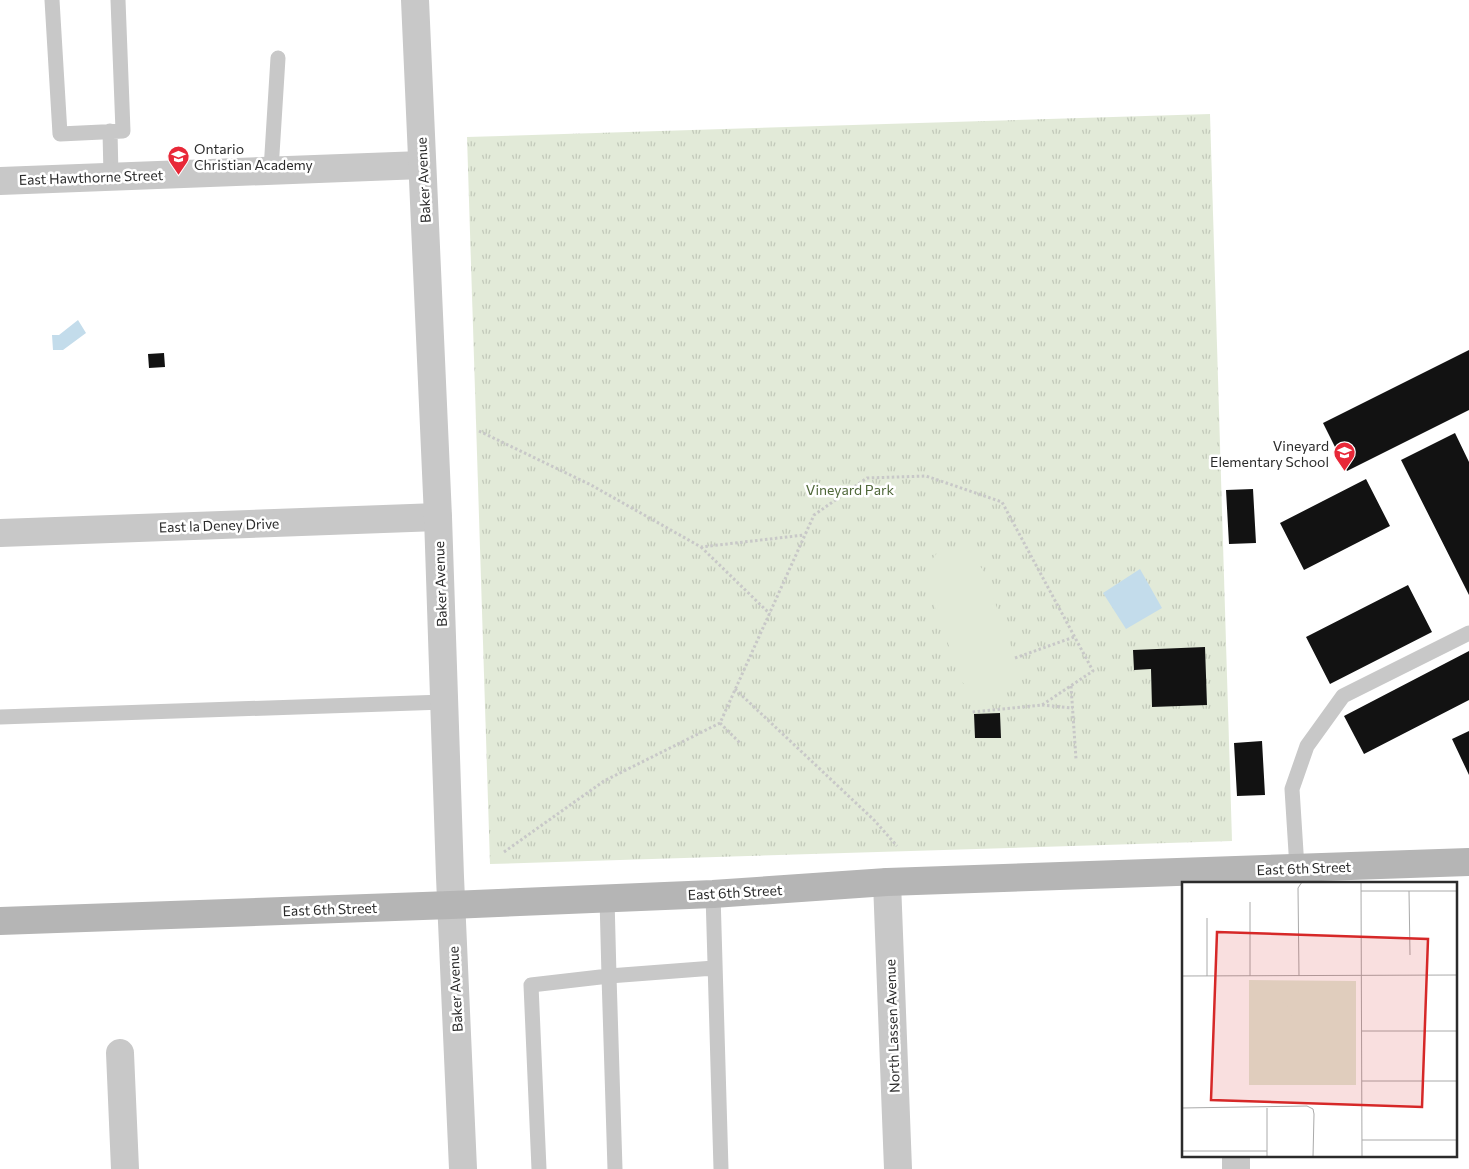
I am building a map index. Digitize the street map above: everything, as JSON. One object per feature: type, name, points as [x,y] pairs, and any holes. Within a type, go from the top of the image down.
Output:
[{"type":"main road","name":"East 6th Street","points":[[0,921],[713,894],[887,882],[1226,877],[1297,868],[1469,862]]},
{"type":"street","name":"Baker Avenue","points":[[415,0],[438,517],[451,905],[463,1169]]},
{"type":"street","name":"East Hawthorne Street","points":[[0,181],[422,165]]},
{"type":"street","name":"East la Deney Drive","points":[[0,532],[438,517]]},
{"type":"street","name":"North Lassen Avenue","points":[[887,882],[898,1169]]},
{"type":"street","points":[[120,1053],[125,1169]]},
{"type":"street","points":[[1236,1156],[1236,1169]]},
{"type":"lane","points":[[52,0],[60,134],[123,131],[118,0]]},
{"type":"lane","points":[[271,170],[278,58]]},
{"type":"lane","points":[[110,131],[111,176]]},
{"type":"lane","points":[[1297,868],[1292,789],[1308,746],[1343,696],[1469,633]]},
{"type":"lane","points":[[0,717],[444,702]]},
{"type":"lane","points":[[713,894],[721,1169]]},
{"type":"lane","points":[[607,898],[615,1169]]},
{"type":"lane","points":[[539,1169],[531,985],[609,976],[714,968]]},
{"type":"path","points":[[479,431],[591,485],[701,547],[770,614]]},
{"type":"path","points":[[504,852],[604,781],[720,723],[814,515],[867,478],[926,476],[1002,502],[1092,671],[1042,705]]},
{"type":"path","points":[[701,547],[805,535]]},
{"type":"path","points":[[1015,658],[1074,637]]},
{"type":"path","points":[[1072,686],[1076,759]]},
{"type":"path","points":[[736,689],[874,820],[897,846]]},
{"type":"path","points":[[972,712],[1042,705],[1073,708]]},
{"type":"path","points":[[720,723],[740,744]]},
{"type":"green space","name":"Vineyard Park","points":[[1210,114],[1232,841],[490,864],[467,137]]},
{"type":"green space","points":[[941,548],[968,551],[983,570],[1017,662],[1015,681],[998,697],[977,697],[962,682],[928,588],[926,567]]},
{"type":"water","points":[[78,320],[86,333],[63,350],[53,350],[52,335],[59,335]]},
{"type":"water","points":[[1140,569],[1162,608],[1126,629],[1103,593]]},
{"type":"building","points":[[1469,350],[1469,410],[1347,471],[1323,423]]},
{"type":"building","points":[[164,353],[165,367],[149,368],[148,354]]},
{"type":"building","points":[[1455,433],[1469,462],[1469,595],[1401,460]]},
{"type":"building","points":[[1366,479],[1390,526],[1304,570],[1280,523]]},
{"type":"building","points":[[1253,489],[1256,543],[1229,544],[1226,490]]},
{"type":"building","points":[[1408,585],[1432,632],[1330,684],[1306,637]]},
{"type":"building","points":[[1205,647],[1207,705],[1152,707],[1151,669],[1134,670],[1133,650]]},
{"type":"building","points":[[1469,651],[1469,700],[1364,754],[1344,716]]},
{"type":"building","points":[[1000,713],[1001,738],[975,738],[974,714]]},
{"type":"building","points":[[1469,731],[1469,775],[1452,739]]},
{"type":"building","points":[[1262,741],[1265,795],[1237,796],[1234,743]]},
{"type":"place","name":"Ontario Christian Academy","points":[[178,175]]},
{"type":"place","name":"Vineyard Elementary School","points":[[1345,472]]}]
